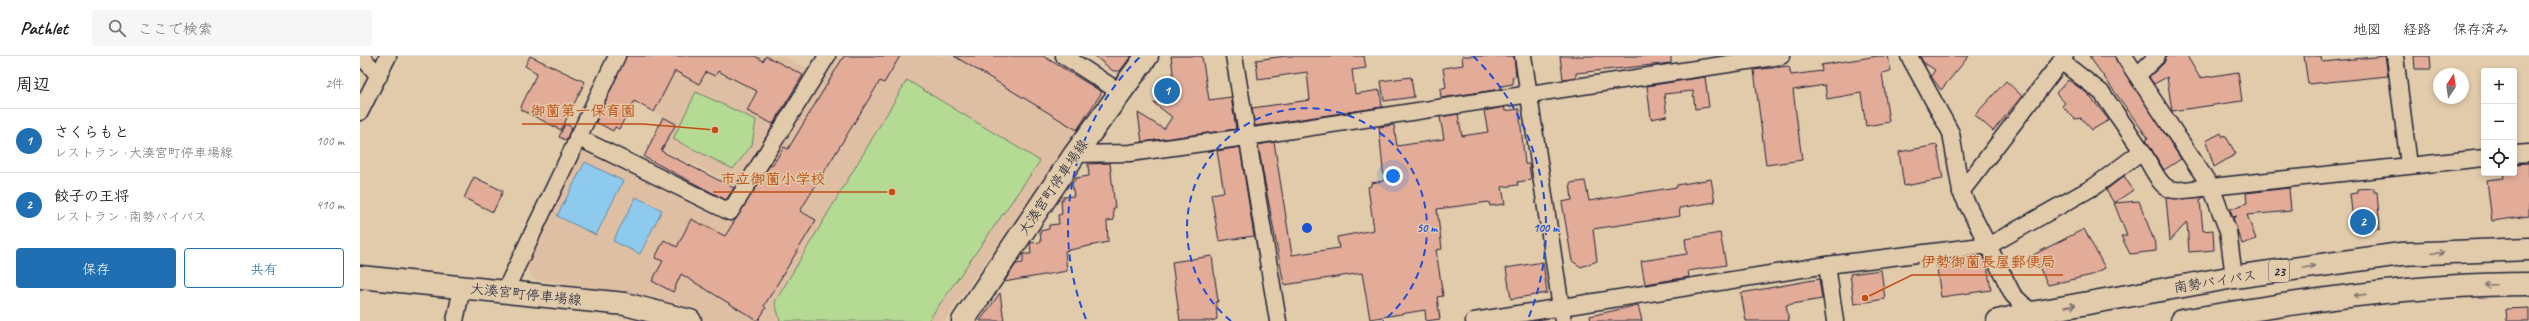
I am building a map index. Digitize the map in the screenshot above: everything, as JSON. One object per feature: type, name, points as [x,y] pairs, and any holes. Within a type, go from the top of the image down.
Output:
[{"type":"main road","name":"大湊宮町停車場線","points":[[963,321],[1075,154],[1146,56]]},
{"type":"main road","name":"南勢バイパス","points":[[1998,321],[2032,313],[2234,277],[2401,254],[2529,249]]},
{"type":"main road","name":"大湊宮町停車場線","points":[[360,277],[625,304],[645,315],[690,321]]},
{"type":"main road","points":[[2182,321],[2311,300],[2429,287],[2529,284]]},
{"type":"street","points":[[360,56],[379,76]]},
{"type":"street","points":[[360,111],[388,56]]},
{"type":"street","points":[[504,292],[617,56]]},
{"type":"street","points":[[577,137],[730,212],[827,56]]},
{"type":"street","points":[[1064,56],[1120,92]]},
{"type":"street","points":[[1234,56],[1246,137],[1278,321]]},
{"type":"street","points":[[1523,56],[1562,315]]},
{"type":"street","points":[[1075,154],[1130,153],[1246,137],[1529,93],[1703,70],[1781,56]]},
{"type":"street","points":[[1909,56],[1950,133],[1961,192],[1990,245],[2013,295],[2032,313]]},
{"type":"street","points":[[2124,56],[2211,187],[2228,231],[2234,277]]},
{"type":"street","points":[[2138,75],[2157,56]]},
{"type":"street","points":[[2395,56],[2409,166]]},
{"type":"street","points":[[1961,192],[2063,59],[2102,93],[2164,187],[2172,191],[2481,158]]},
{"type":"street","points":[[1474,321],[1562,315],[1827,265],[1990,245],[2095,186],[2142,152]]},
{"type":"street","points":[[2517,154],[2529,153]]},
{"type":"street","points":[[1827,265],[1835,321]]},
{"type":"street","points":[[455,321],[462,288]]},
{"type":"shaded area","points":[[622,56],[783,56],[809,69],[738,185],[648,143],[662,117],[607,89]]},
{"type":"shaded area","points":[[832,56],[1037,56],[1103,95],[944,321],[709,321],[651,297],[534,279],[525,264],[580,152],[586,151],[729,223]]},
{"type":"green space","points":[[907,80],[1040,161],[928,321],[780,321],[775,302]]},
{"type":"green space","points":[[696,92],[756,120],[752,145],[733,169],[673,139]]},
{"type":"water","points":[[585,162],[623,181],[596,235],[557,216]]},
{"type":"water","points":[[636,197],[662,210],[640,254],[613,241]]},
{"type":"building","points":[[530,56],[585,82],[561,130],[520,109],[537,73],[525,66]]},
{"type":"building","points":[[626,56],[755,56],[763,61],[766,56],[803,75],[773,124],[747,111],[757,91],[718,71],[715,76],[706,72],[699,84],[675,71],[654,112],[634,101],[619,129],[615,127],[613,131],[596,122]]},
{"type":"building","points":[[844,56],[900,56],[884,83],[880,81],[800,211],[816,220],[764,306],[766,308],[758,321],[681,274],[673,292],[652,281],[663,261],[655,258],[664,240],[677,247],[691,219],[725,236],[770,165],[772,166],[784,147],[788,149]]},
{"type":"building","points":[[954,56],[1043,56],[1102,92],[1077,130]]},
{"type":"building","points":[[1095,56],[1131,56],[1120,71],[1113,71]]},
{"type":"building","points":[[1171,56],[1202,56],[1209,100],[1231,97],[1236,129],[1142,142],[1138,113],[1164,129],[1172,117],[1154,103],[1175,100],[1176,97]]},
{"type":"building","points":[[1286,56],[1364,56],[1366,68],[1352,70],[1355,94],[1380,90],[1382,107],[1255,126],[1252,108],[1310,100],[1307,72],[1258,79],[1256,60]]},
{"type":"building","points":[[1462,56],[1514,56],[1516,76],[1512,77],[1513,84],[1501,86],[1501,89],[1441,98],[1440,89],[1446,87],[1443,68],[1463,65]]},
{"type":"building","points":[[1560,56],[1671,56],[1671,63],[1576,73],[1576,77],[1563,79]]},
{"type":"building","points":[[1878,56],[1888,56],[1891,71],[1882,73],[1889,122],[1866,126],[1861,93],[1827,99],[1825,85],[1793,90],[1802,160],[1766,165],[1754,70],[1789,66],[1791,75],[1822,71],[1821,65]]},
{"type":"building","points":[[1920,56],[1969,56],[1941,90],[1931,76],[1935,70],[1923,62]]},
{"type":"building","points":[[2089,56],[2115,56],[2181,159],[2164,170],[2146,140],[2148,138]]},
{"type":"building","points":[[2166,56],[2187,56],[2200,78],[2238,72],[2242,101],[2172,111],[2167,77],[2154,84],[2149,77],[2164,63]]},
{"type":"building","points":[[2304,56],[2321,56],[2322,62],[2385,56],[2388,76],[2308,84]]},
{"type":"building","points":[[2414,56],[2430,56],[2431,69],[2415,69]]},
{"type":"building","points":[[1411,77],[1414,97],[1384,101],[1381,81]]},
{"type":"building","points":[[1705,77],[1709,107],[1695,109],[1693,91],[1664,94],[1667,116],[1651,119],[1647,86]]},
{"type":"building","points":[[2068,80],[2087,93],[2109,120],[2092,130],[2081,118],[2075,119],[2062,106],[2065,103],[2056,93]]},
{"type":"building","points":[[2006,81],[2022,96],[1993,131],[1975,115]]},
{"type":"building","points":[[1504,107],[1505,111],[1519,109],[1525,164],[1529,164],[1531,180],[1517,182],[1518,185],[1502,187],[1505,204],[1490,206],[1489,202],[1437,209],[1442,249],[1436,250],[1443,296],[1437,297],[1440,319],[1426,321],[1425,310],[1370,319],[1362,273],[1284,285],[1258,145],[1274,142],[1292,255],[1339,248],[1337,237],[1374,230],[1368,187],[1371,186],[1371,183],[1384,181],[1379,127],[1394,125],[1397,146],[1444,139],[1440,117],[1458,114],[1462,136],[1488,132],[1484,111]]},
{"type":"building","points":[[663,117],[676,124],[661,151],[734,188],[726,200],[644,157]]},
{"type":"building","points":[[565,124],[572,127],[566,140],[559,137]]},
{"type":"building","points":[[2221,133],[2223,137],[2225,135],[2236,154],[2214,167],[2206,141]]},
{"type":"building","points":[[1937,145],[1943,179],[1904,186],[1899,152]]},
{"type":"building","points":[[1240,147],[1254,236],[1219,241],[1211,194],[1224,192],[1217,151]]},
{"type":"building","points":[[1110,163],[1115,208],[1113,209],[1114,220],[1107,221],[1108,242],[1065,251],[1067,271],[1004,282],[1016,264],[1023,263],[1023,254],[1031,254],[1030,243],[1041,242],[1040,231],[1049,229],[1049,225],[1059,224],[1058,215],[1062,214],[1061,200],[1063,200],[1063,197],[1074,196],[1072,184],[1076,178],[1089,176],[1088,164]]},
{"type":"building","points":[[2529,163],[2529,216],[2492,221],[2487,180],[2504,178],[2504,176],[2517,176],[2517,164]]},
{"type":"building","points":[[2124,176],[2133,190],[2114,203],[2106,190]]},
{"type":"building","points":[[474,177],[503,191],[493,212],[464,198]]},
{"type":"building","points":[[1711,179],[1715,202],[1679,208],[1680,216],[1593,229],[1597,261],[1581,267],[1572,261],[1562,202],[1572,200],[1570,183],[1585,181],[1589,201],[1677,187],[1677,185]]},
{"type":"building","points":[[2289,188],[2291,211],[2247,215],[2256,239],[2242,244],[2233,218],[2237,216],[2233,217],[2230,209],[2247,203],[2246,193]]},
{"type":"building","points":[[2374,188],[2374,192],[2377,192],[2380,229],[2356,231],[2354,229],[2350,194],[2358,193],[2358,189]]},
{"type":"building","points":[[2204,197],[2200,200],[2203,231],[2213,230],[2214,250],[2189,252],[2187,222],[2170,241],[2166,198]]},
{"type":"building","points":[[2139,201],[2156,246],[2156,251],[2130,254],[2121,236],[2127,236],[2114,203]]},
{"type":"building","points":[[2084,229],[2105,268],[2092,275],[2048,285],[2033,255]]},
{"type":"building","points":[[1720,233],[1726,265],[1688,271],[1689,277],[1645,284],[1641,261],[1687,254],[1685,239]]},
{"type":"building","points":[[1212,256],[1218,302],[1216,302],[1217,319],[1212,321],[1180,321],[1172,262]]},
{"type":"building","points":[[1982,256],[1987,265],[1991,290],[1941,297],[1936,261]]},
{"type":"building","points":[[1543,262],[1547,293],[1511,299],[1506,268]]},
{"type":"building","points":[[1881,270],[1885,299],[1854,304],[1850,274]]},
{"type":"building","points":[[1819,279],[1822,299],[1786,305],[1789,321],[1746,321],[1741,293]]},
{"type":"building","points":[[1000,293],[1004,321],[980,321]]},
{"type":"building","points":[[1638,305],[1642,321],[1591,321],[1590,316]]},
{"type":"building","points":[[2529,308],[2529,321],[2507,321],[2506,309]]},
{"type":"place","name":"さくらもと","points":[[1167,91]]},
{"type":"place","name":"御薗第一保育園","points":[[715,130]]},
{"type":"place","name":"市立御薗小学校","points":[[892,192]]},
{"type":"place","name":"餃子の王将","points":[[2363,222]]},
{"type":"place","name":"伊勢御薗長屋郵便局","points":[[1865,298]]}]
